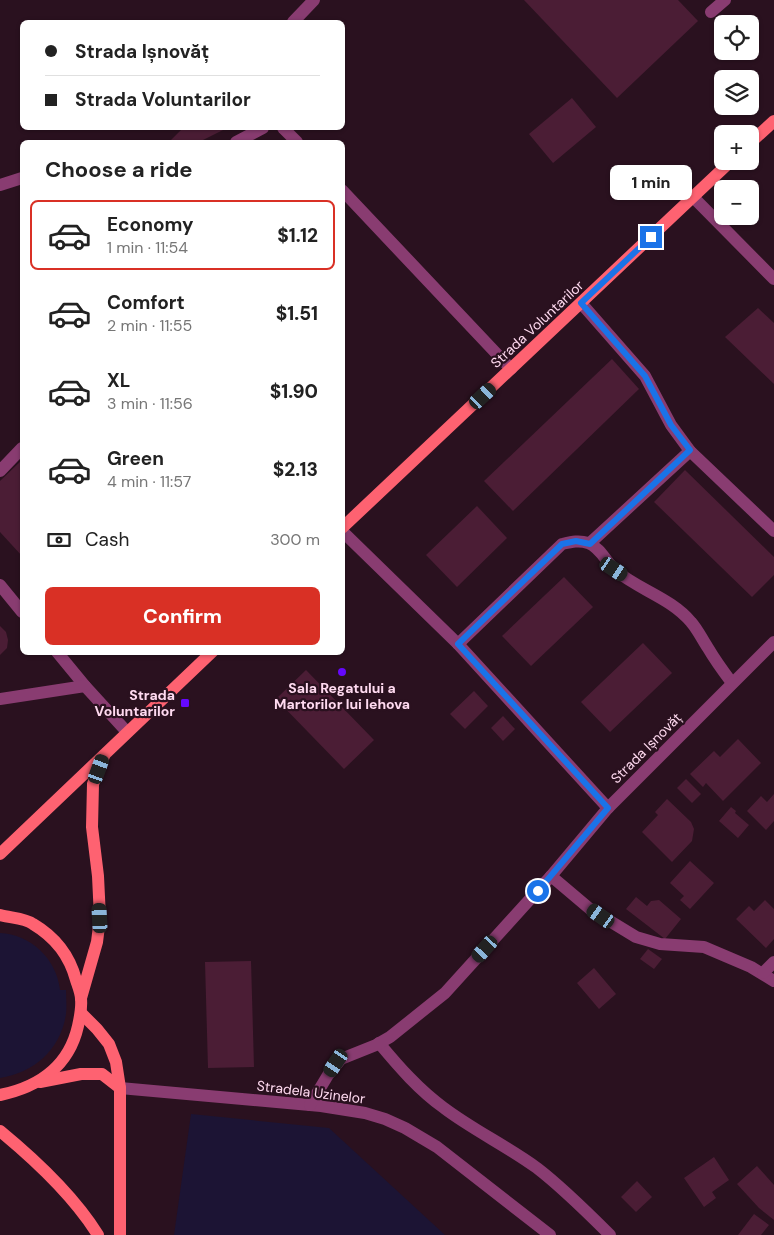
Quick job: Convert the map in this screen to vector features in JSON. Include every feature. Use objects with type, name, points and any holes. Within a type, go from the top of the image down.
[{"type":"main road","points":[[759,135],[774,121]]},
{"type":"main road","name":"Strada Voluntarilor","points":[[345,526],[722,170]]},
{"type":"main road","points":[[0,854],[209,655]]},
{"type":"main road","points":[[81,998],[97,942],[100,918],[98,876],[92,827],[93,784],[104,753]]},
{"type":"main road","points":[[0,915],[32,923],[62,948],[74,973],[81,998],[81,1013],[75,1042],[61,1063],[38,1082]]},
{"type":"main road","points":[[81,1013],[109,1044],[116,1062],[120,1088],[120,1235]]},
{"type":"main road","points":[[0,1095],[15,1092],[38,1082],[81,1074],[102,1074],[120,1088]]},
{"type":"main road","points":[[0,1131],[70,1199],[90,1222],[98,1235]]},
{"type":"street","points":[[295,20],[314,0]]},
{"type":"street","points":[[710,12],[725,0]]},
{"type":"street","points":[[240,140],[259,130]]},
{"type":"street","points":[[285,130],[296,140]]},
{"type":"street","points":[[0,186],[20,179]]},
{"type":"street","points":[[345,193],[511,369]]},
{"type":"street","points":[[693,197],[774,278]]},
{"type":"street","points":[[581,303],[645,376],[671,425],[690,450],[774,531]]},
{"type":"street","points":[[0,471],[20,450]]},
{"type":"street","points":[[590,544],[690,450]]},
{"type":"street","points":[[345,532],[458,644],[608,808]]},
{"type":"street","points":[[458,644],[562,544],[576,541],[590,544],[603,555],[614,569],[682,612],[700,632],[716,662],[732,683]]},
{"type":"street","points":[[0,585],[20,610]]},
{"type":"street","name":"Strada Ișnovăț","points":[[310,1105],[341,1058],[379,1044],[445,993],[551,876],[608,808],[774,642]]},
{"type":"street","points":[[59,655],[127,732]]},
{"type":"street","points":[[0,699],[85,686]]},
{"type":"street","points":[[551,876],[590,909],[636,937],[668,945],[704,947],[763,973],[774,981]]},
{"type":"street","points":[[763,973],[774,962]]},
{"type":"street","points":[[379,1044],[422,1090],[444,1108],[508,1147],[536,1167],[610,1235]]},
{"type":"street","name":"Stradela Uzinelor","points":[[120,1088],[310,1105],[365,1113],[405,1128],[437,1147],[550,1235]]},
{"type":"shaded area","points":[[0,933],[22,938],[40,950],[48,959],[54,968],[60,990],[66,990],[66,1014],[58,1038],[44,1057],[24,1071],[0,1078]]},
{"type":"shaded area","points":[[191,1114],[329,1128],[445,1235],[174,1235]]},
{"type":"building","points":[[524,0],[678,0],[698,21],[617,98]]},
{"type":"building","points":[[572,98],[596,127],[553,163],[529,134]]},
{"type":"building","points":[[181,130],[223,130],[203,140],[171,140]]},
{"type":"building","points":[[758,308],[774,323],[774,384],[725,337]]},
{"type":"building","points":[[612,359],[639,389],[513,511],[484,481]]},
{"type":"building","points":[[20,462],[20,554],[0,532],[0,481]]},
{"type":"building","points":[[685,470],[774,557],[774,575],[752,597],[654,502]]},
{"type":"building","points":[[477,506],[507,538],[457,587],[426,555]]},
{"type":"building","points":[[564,577],[593,607],[531,666],[502,636]]},
{"type":"building","points":[[0,626],[6,632],[8,640],[7,648],[0,655]]},
{"type":"building","points":[[643,643],[672,673],[610,732],[581,702]]},
{"type":"building","points":[[306,670],[374,740],[344,769],[276,699]]},
{"type":"building","points":[[474,691],[488,706],[465,729],[450,714]]},
{"type":"building","points":[[503,716],[515,729],[503,741],[491,728]]},
{"type":"building","points":[[738,739],[761,763],[723,801],[706,783],[703,787],[690,774],[714,751],[720,757]]},
{"type":"building","points":[[686,779],[701,794],[692,803],[677,788]]},
{"type":"building","points":[[774,794],[774,821],[766,830],[747,811],[761,796],[767,802]]},
{"type":"building","points":[[667,799],[691,822],[694,829],[692,841],[672,862],[642,832],[658,815],[655,812]]},
{"type":"building","points":[[731,807],[749,825],[738,838],[719,821]]},
{"type":"building","points":[[690,861],[714,883],[690,909],[680,900],[684,896],[670,883]]},
{"type":"building","points":[[636,897],[647,906],[651,901],[659,900],[681,919],[665,939],[626,909]]},
{"type":"building","points":[[765,900],[774,909],[774,939],[766,948],[736,919],[749,906],[754,911]]},
{"type":"building","points":[[648,949],[662,959],[654,969],[640,959]]},
{"type":"building","points":[[251,961],[254,1067],[208,1068],[205,962]]},
{"type":"building","points":[[594,968],[616,994],[599,1009],[577,983]]},
{"type":"building","points":[[714,1157],[729,1180],[712,1192],[716,1198],[704,1207],[684,1178]]},
{"type":"building","points":[[757,1166],[774,1185],[774,1220],[759,1208],[737,1184]]},
{"type":"building","points":[[637,1181],[652,1197],[636,1212],[621,1197]]},
{"type":"building","points":[[754,1214],[769,1225],[761,1235],[738,1235]]},
{"type":"place","name":"Sala Regatului a Martorilor lui Iehova","points":[[342,672]]},
{"type":"place","name":"Strada Voluntarilor","points":[[185,703]]},
{"type":"route","points":[[538,891],[608,808],[458,644],[562,544],[576,541],[590,544],[690,450],[671,425],[645,376],[581,303],[651,237]]}]
